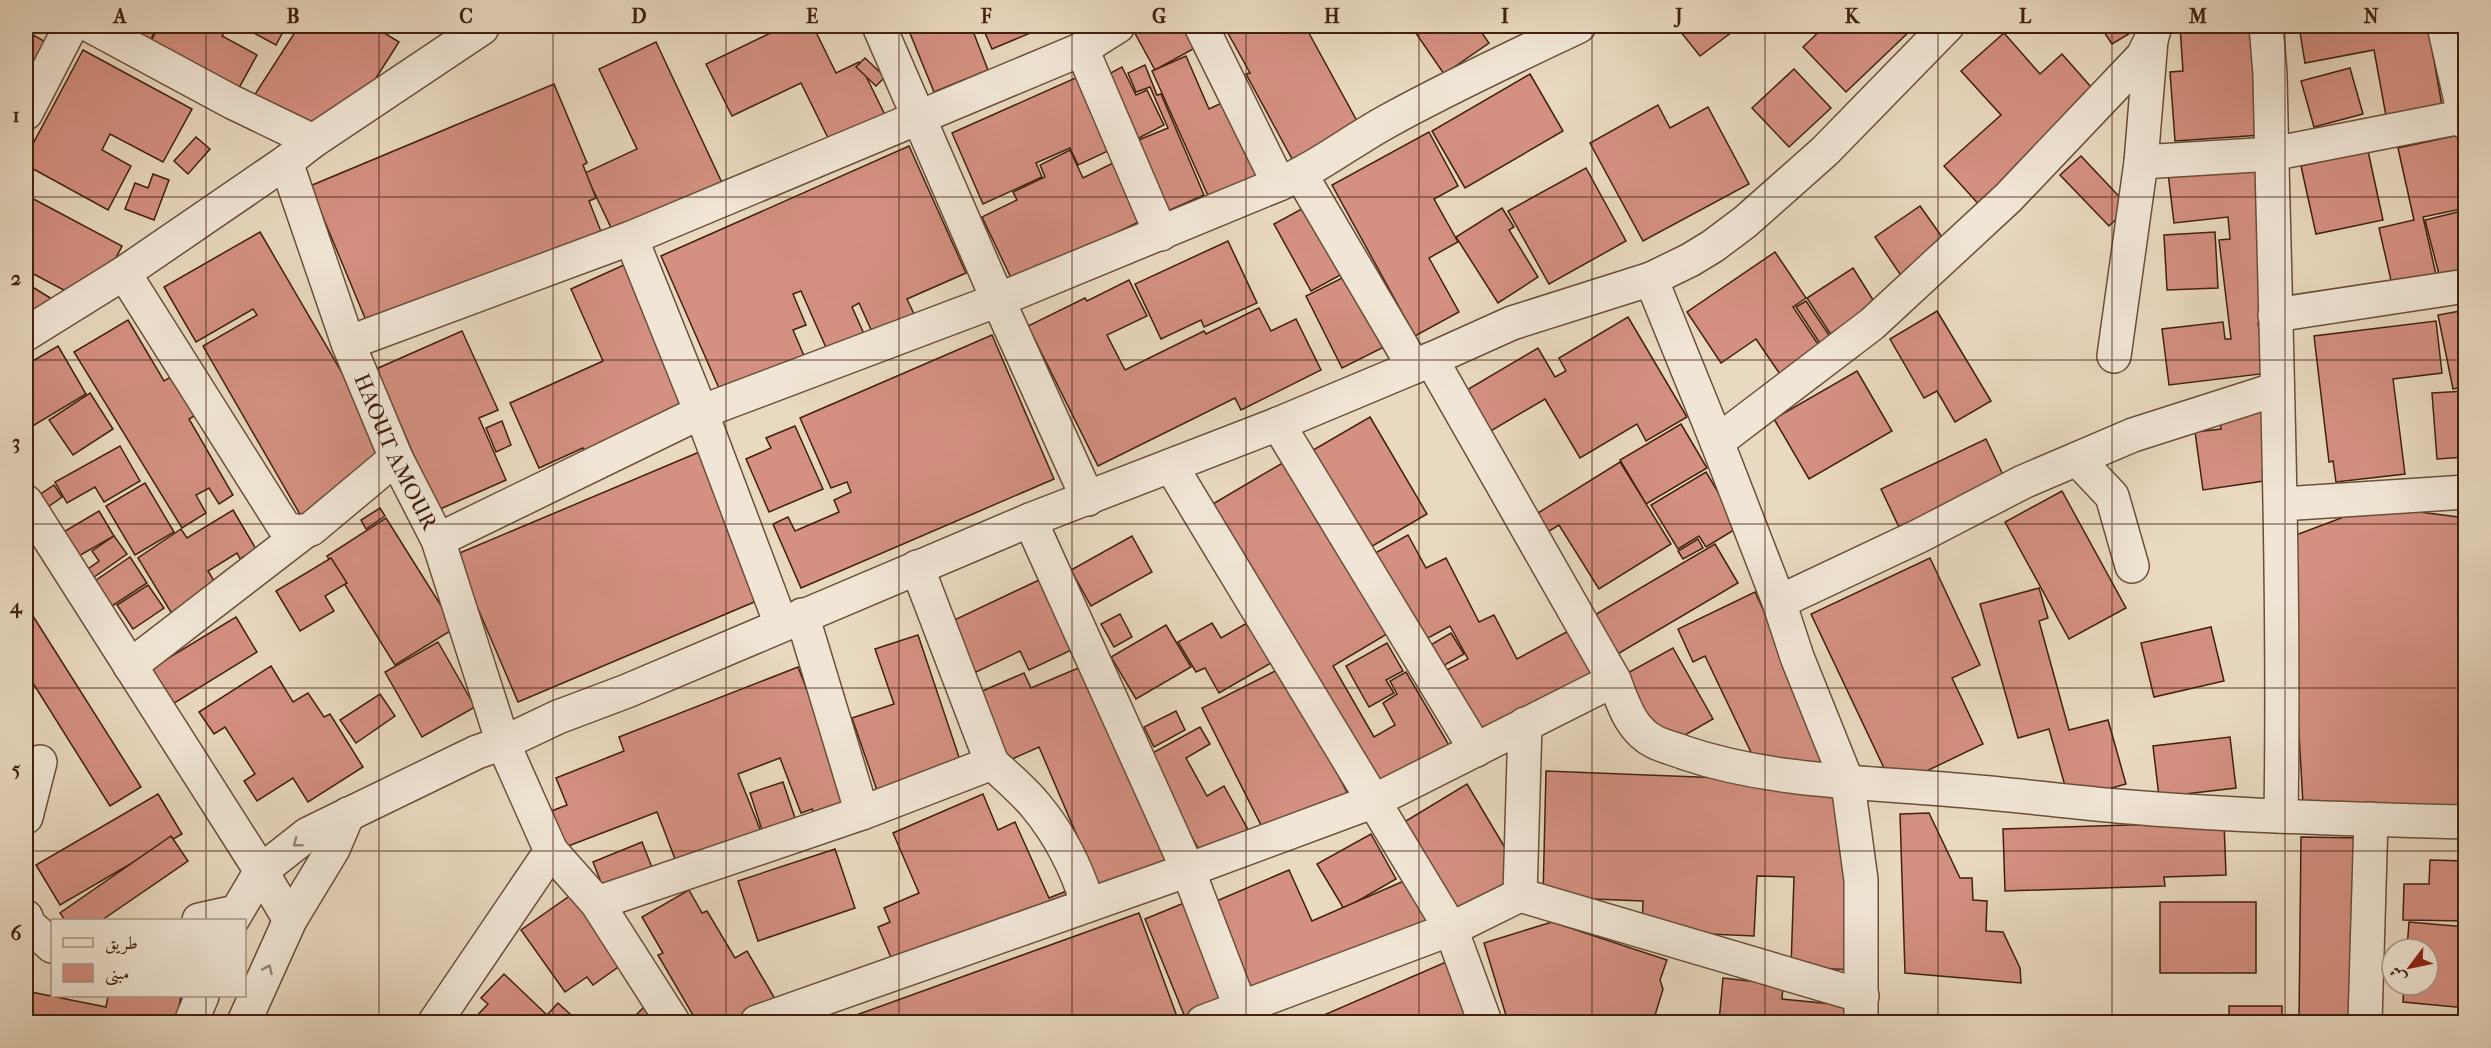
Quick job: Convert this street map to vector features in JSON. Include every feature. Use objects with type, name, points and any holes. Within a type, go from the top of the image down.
[{"type":"street","points":[[26,114],[70,26]]},
{"type":"street","points":[[91,26],[232,102],[313,141]]},
{"type":"street","points":[[879,26],[998,300],[1088,499]]},
{"type":"street","points":[[348,343],[631,238],[1080,50],[1118,26]]},
{"type":"street","points":[[1201,26],[1290,179],[1422,363],[1614,680],[1627,713],[1641,733],[1655,742],[1718,764],[1848,784],[1888,784],[2117,806],[2281,816],[2466,822]]},
{"type":"street","points":[[438,540],[701,412],[998,300],[1290,179],[1374,128],[1433,96],[1579,26]]},
{"type":"street","points":[[2266,26],[2270,74],[2281,504],[2283,652],[2281,816]]},
{"type":"street","points":[[2141,162],[2272,154],[2465,118],[2444,26]]},
{"type":"street","points":[[213,919],[233,916],[261,871],[308,834],[477,752],[504,743],[558,717],[627,691],[1030,520],[1278,424],[1512,323],[1651,279],[1713,246],[1745,222],[1825,151],[1939,28]]},
{"type":"street","points":[[26,334],[124,273],[286,162],[461,32]]},
{"type":"street","points":[[1718,442],[1872,324],[2008,198],[2143,56],[2153,33]]},
{"type":"street","points":[[2114,356],[2141,162],[2153,33]]},
{"type":"street","points":[[1080,50],[1087,61],[1161,234]]},
{"type":"street","name":"HAOUT AMOUR","points":[[286,162],[348,343],[396,458],[438,540],[504,743],[551,851],[597,903],[673,1023]]},
{"type":"street","points":[[631,238],[701,412],[791,620],[862,813]]},
{"type":"street","points":[[124,273],[283,525],[289,530],[304,532]]},
{"type":"street","points":[[1203,1023],[1243,1015],[1451,929],[1520,895],[1861,1009],[1861,879],[1848,784],[1797,657],[1779,602],[1718,442],[1651,279]]},
{"type":"street","points":[[2275,315],[2466,286]]},
{"type":"street","points":[[1779,602],[1919,536],[2023,482],[2133,435],[2277,389]]},
{"type":"street","points":[[1278,424],[1476,750]]},
{"type":"street","points":[[130,666],[304,532],[311,529],[396,458]]},
{"type":"street","points":[[2077,459],[2112,496],[2132,566]]},
{"type":"street","points":[[1171,466],[1451,929],[1485,1023]]},
{"type":"street","points":[[2281,504],[2466,492]]},
{"type":"street","points":[[26,502],[290,920]]},
{"type":"street","points":[[1030,520],[1188,870],[1243,1015]]},
{"type":"street","points":[[917,567],[992,763],[1036,805],[1051,827],[1070,858],[1088,905]]},
{"type":"street","points":[[757,1023],[1188,870],[1374,801],[1614,680]]},
{"type":"street","points":[[1520,895],[1525,724]]},
{"type":"street","points":[[26,817],[40,762]]},
{"type":"street","points":[[597,903],[862,813],[992,763]]},
{"type":"street","points":[[244,1023],[290,920],[333,849],[348,814]]},
{"type":"street","points":[[2365,1023],[2371,819]]},
{"type":"street","points":[[435,1023],[551,851]]},
{"type":"street","points":[[26,917],[29,925],[51,945]]},
{"type":"street","points":[[191,1023],[202,997]]},
{"type":"building","points":[[99,26],[157,26],[147,48]]},
{"type":"building","points":[[159,26],[228,26],[222,36],[257,55],[234,97],[147,49]]},
{"type":"building","points":[[241,26],[286,26],[276,45]]},
{"type":"building","points":[[299,26],[373,26],[399,42],[330,150],[252,99]]},
{"type":"building","points":[[785,26],[813,26],[836,73],[859,62],[886,117],[831,144],[801,83],[732,116],[706,64]]},
{"type":"building","points":[[907,26],[971,26],[988,70],[934,92]]},
{"type":"building","points":[[982,26],[1047,26],[992,49]]},
{"type":"building","points":[[1131,26],[1194,26],[1204,43],[1155,70]]},
{"type":"building","points":[[1224,26],[1305,26],[1363,132],[1297,168],[1246,74],[1250,73]]},
{"type":"building","points":[[1411,26],[1477,26],[1489,43],[1444,74]]},
{"type":"building","points":[[1676,26],[1740,26],[1700,56]]},
{"type":"building","points":[[1825,26],[1911,26],[1913,28],[1846,92],[1803,47]]},
{"type":"building","points":[[2100,26],[2142,26],[2112,44]]},
{"type":"building","points":[[2180,26],[2268,26],[2276,134],[2175,141],[2170,72],[2183,71]]},
{"type":"building","points":[[2299,26],[2428,26],[2442,106],[2386,116],[2374,50],[2305,63]]},
{"type":"building","points":[[26,31],[51,45],[26,92]]},
{"type":"building","points":[[2004,33],[2040,74],[2062,54],[2099,96],[1983,209],[1944,166],[2001,115],[1961,71]]},
{"type":"building","points":[[656,42],[723,185],[615,236],[585,173],[637,149],[599,69]]},
{"type":"building","points":[[83,50],[192,109],[163,162],[110,134],[102,150],[131,166],[108,210],[26,165],[26,157]]},
{"type":"building","points":[[1186,56],[1209,109],[1226,101],[1260,175],[1209,198],[1152,71]]},
{"type":"building","points":[[865,58],[885,77],[876,86],[856,67]]},
{"type":"building","points":[[1145,65],[1157,95],[1161,94],[1204,195],[1161,214],[1131,143],[1168,128],[1150,87],[1136,92],[1128,73]]},
{"type":"building","points":[[1122,67],[1136,95],[1147,90],[1164,125],[1135,140],[1103,77]]},
{"type":"building","points":[[2350,68],[2363,114],[2314,127],[2301,81]]},
{"type":"building","points":[[1794,69],[1831,108],[1789,147],[1752,108]]},
{"type":"building","points":[[1530,74],[1563,131],[1465,188],[1432,131]]},
{"type":"building","points":[[1080,76],[1089,97],[1085,99],[1108,151],[1078,165],[1070,148],[1036,163],[1042,177],[983,204],[952,133]]},
{"type":"building","points":[[554,84],[587,163],[583,165],[596,198],[589,201],[602,234],[370,330],[310,186]]},
{"type":"building","points":[[1658,105],[1670,128],[1708,107],[1749,184],[1643,241],[1590,143]]},
{"type":"building","points":[[1429,132],[1458,186],[1434,199],[1458,242],[1429,258],[1459,312],[1415,336],[1332,185]]},
{"type":"building","points":[[2463,134],[2466,145],[2466,208],[2423,217],[2437,279],[2393,289],[2379,228],[2414,220],[2398,148]]},
{"type":"building","points":[[196,137],[210,149],[188,174],[174,161]]},
{"type":"building","points":[[909,146],[966,273],[907,299],[915,316],[873,334],[859,303],[852,307],[865,336],[828,352],[801,291],[793,294],[806,325],[793,330],[805,358],[722,395],[661,256]]},
{"type":"building","points":[[1070,150],[1083,178],[1113,163],[1141,221],[1013,282],[982,217],[1017,200],[1013,192],[1045,177],[1040,165]]},
{"type":"building","points":[[2368,151],[2383,220],[2316,234],[2301,166]]},
{"type":"building","points":[[2081,156],[2129,207],[2109,226],[2060,175]]},
{"type":"building","points":[[2266,162],[2285,321],[2258,323],[2261,346],[2277,372],[2169,385],[2162,329],[2223,322],[2225,339],[2231,339],[2219,240],[2230,239],[2228,217],[2174,223],[2168,173]]},
{"type":"building","points":[[1586,168],[1626,241],[1549,284],[1508,211]]},
{"type":"building","points":[[153,174],[169,180],[154,220],[125,209],[135,183],[148,188]]},
{"type":"building","points":[[26,195],[122,246],[92,305],[26,270]]},
{"type":"building","points":[[1320,199],[1357,266],[1311,291],[1274,224]]},
{"type":"building","points":[[1920,206],[1952,251],[1906,283],[1875,237]]},
{"type":"building","points":[[1502,208],[1514,227],[1509,230],[1538,277],[1498,303],[1456,237]]},
{"type":"building","points":[[2466,210],[2466,275],[2441,282],[2425,220]]},
{"type":"building","points":[[260,232],[398,469],[305,523],[203,346],[257,315],[253,309],[196,342],[164,287]]},
{"type":"building","points":[[2215,232],[2218,288],[2167,290],[2164,235]]},
{"type":"building","points":[[1228,241],[1257,303],[1204,327],[1201,320],[1161,339],[1135,284]]},
{"type":"building","points":[[1775,252],[1806,298],[1793,307],[1826,356],[1786,383],[1756,339],[1721,363],[1687,312]]},
{"type":"building","points":[[626,264],[690,406],[586,453],[583,448],[539,468],[510,403],[603,361],[571,289]]},
{"type":"building","points":[[1853,268],[1882,314],[1837,344],[1807,298]]},
{"type":"building","points":[[1360,269],[1396,341],[1342,368],[1306,296]]},
{"type":"building","points":[[1129,280],[1147,316],[1107,335],[1125,370],[1204,331],[1206,334],[1259,308],[1271,331],[1296,319],[1321,370],[1241,410],[1235,398],[1098,466],[1028,326],[1085,298],[1087,301]]},
{"type":"building","points":[[26,283],[60,304],[26,343]]},
{"type":"building","points":[[1806,301],[1835,344],[1825,351],[1796,307]]},
{"type":"building","points":[[2466,310],[2466,386],[2453,389],[2438,315]]},
{"type":"building","points":[[1937,311],[1991,401],[1955,422],[1937,391],[1924,398],[1890,339]]},
{"type":"building","points":[[1628,317],[1687,417],[1646,441],[1637,424],[1580,458],[1545,399],[1484,435],[1460,394],[1538,348],[1555,377],[1566,371],[1559,358]]},
{"type":"building","points":[[128,320],[164,381],[188,367],[211,406],[189,419],[233,495],[219,504],[209,488],[196,495],[206,513],[182,528],[74,352]]},
{"type":"building","points":[[2436,321],[2442,373],[2393,379],[2405,474],[2336,482],[2333,461],[2329,462],[2314,336]]},
{"type":"building","points":[[462,331],[498,410],[479,418],[506,480],[438,510],[376,369]]},
{"type":"building","points":[[992,335],[1054,479],[801,588],[773,524],[788,517],[795,531],[839,512],[834,500],[851,492],[847,482],[831,488],[800,418]]},
{"type":"building","points":[[58,346],[86,394],[26,430],[26,365]]},
{"type":"building","points":[[1857,371],[1892,431],[1809,479],[1774,419]]},
{"type":"building","points":[[2466,391],[2466,457],[2437,459],[2432,393]]},
{"type":"building","points":[[2272,392],[2284,478],[2203,490],[2195,432],[2221,429],[2217,399]]},
{"type":"building","points":[[90,393],[113,429],[73,455],[49,420]]},
{"type":"building","points":[[1370,417],[1427,514],[1364,551],[1308,453]]},
{"type":"building","points":[[502,421],[511,445],[496,452],[486,428]]},
{"type":"building","points":[[1681,424],[1707,468],[1646,504],[1620,460]]},
{"type":"building","points":[[795,426],[823,489],[769,512],[746,459],[771,448],[766,438]]},
{"type":"building","points":[[1986,439],[2010,490],[1905,540],[1881,489]]},
{"type":"building","points":[[120,446],[140,481],[104,502],[95,487],[67,503],[55,482]]},
{"type":"building","points":[[704,450],[766,597],[518,702],[455,555]]},
{"type":"building","points":[[1286,461],[1387,634],[1333,666],[1374,737],[1395,725],[1383,703],[1397,694],[1390,681],[1406,672],[1456,757],[1378,803],[1206,508]]},
{"type":"building","points":[[1620,462],[1671,544],[1599,589],[1559,525],[1541,536],[1530,518]]},
{"type":"building","points":[[1706,472],[1739,527],[1706,547],[1699,536],[1678,549],[1651,505]]},
{"type":"building","points":[[145,483],[174,532],[135,555],[106,506]]},
{"type":"building","points":[[54,485],[62,497],[45,509],[36,497]]},
{"type":"building","points":[[2062,491],[2126,608],[2069,639],[2005,522]]},
{"type":"building","points":[[2373,506],[2466,518],[2466,810],[2303,804],[2288,538]]},
{"type":"building","points":[[380,508],[385,516],[366,529],[361,520]]},
{"type":"building","points":[[233,510],[256,549],[240,559],[237,553],[208,571],[231,609],[186,637],[138,558],[181,529],[187,538]]},
{"type":"building","points":[[99,511],[114,536],[70,561],[55,537]]},
{"type":"building","points":[[386,518],[455,628],[395,665],[327,556]]},
{"type":"building","points":[[1408,535],[1426,568],[1446,558],[1479,622],[1494,615],[1517,659],[1572,629],[1600,680],[1477,745],[1441,673],[1468,659],[1450,626],[1415,645],[1368,557]]},
{"type":"building","points":[[114,536],[127,554],[87,582],[81,574],[99,561],[92,551]]},
{"type":"building","points":[[1132,536],[1152,572],[1091,606],[1071,570]]},
{"type":"building","points":[[1698,539],[1703,548],[1683,559],[1678,551]]},
{"type":"building","points":[[1715,544],[1738,583],[1616,655],[1593,616]]},
{"type":"building","points":[[130,557],[147,583],[100,614],[83,589]]},
{"type":"building","points":[[331,558],[347,583],[325,596],[334,611],[300,631],[276,591]]},
{"type":"building","points":[[1930,558],[1980,665],[1952,678],[1983,744],[1893,787],[1811,614]]},
{"type":"building","points":[[1039,580],[1080,646],[1029,670],[1020,651],[974,673],[950,622]]},
{"type":"building","points":[[148,585],[164,608],[133,629],[117,605]]},
{"type":"building","points":[[2039,588],[2048,618],[2039,621],[2069,730],[2108,720],[2126,784],[2069,800],[2049,729],[2018,738],[1980,604]]},
{"type":"building","points":[[1755,592],[1835,764],[1793,784],[1759,769],[1705,656],[1693,662],[1678,629]]},
{"type":"building","points":[[26,605],[141,787],[110,806],[26,672]]},
{"type":"building","points":[[1120,614],[1132,637],[1114,647],[1101,624]]},
{"type":"building","points":[[236,617],[257,652],[163,710],[142,674]]},
{"type":"building","points":[[1212,623],[1221,638],[1247,623],[1271,663],[1219,693],[1205,668],[1196,672],[1178,642]]},
{"type":"building","points":[[1166,625],[1191,667],[1136,699],[1111,657]]},
{"type":"building","points":[[2211,627],[2224,681],[2154,697],[2141,643]]},
{"type":"building","points":[[1451,633],[1464,654],[1434,671],[1422,650]]},
{"type":"building","points":[[918,635],[965,775],[880,799],[852,718],[894,704],[875,649]]},
{"type":"building","points":[[438,642],[475,707],[422,737],[385,672]]},
{"type":"building","points":[[1387,643],[1403,671],[1386,680],[1394,693],[1369,707],[1346,666]]},
{"type":"building","points":[[1673,648],[1713,719],[1664,747],[1624,675]]},
{"type":"building","points":[[271,666],[293,702],[308,693],[324,717],[330,714],[363,767],[308,802],[293,778],[257,801],[244,781],[255,774],[225,727],[214,734],[199,712]]},
{"type":"building","points":[[1083,666],[1172,873],[1105,901],[1039,747],[1003,763],[973,695],[1024,673],[1031,688]]},
{"type":"building","points":[[798,667],[854,810],[818,824],[812,809],[801,813],[780,758],[738,774],[764,839],[680,872],[657,812],[563,848],[549,812],[567,805],[556,778],[624,751],[619,737]]},
{"type":"building","points":[[1283,667],[1354,806],[1272,847],[1202,708]]},
{"type":"building","points":[[380,694],[395,716],[356,743],[340,720]]},
{"type":"building","points":[[1176,711],[1185,730],[1154,747],[1144,727]]},
{"type":"building","points":[[1200,727],[1210,744],[1186,758],[1207,796],[1224,786],[1251,835],[1208,866],[1147,756]]},
{"type":"building","points":[[2230,737],[2236,788],[2159,797],[2153,746]]},
{"type":"building","points":[[1546,771],[1848,783],[1844,884],[1858,885],[1855,970],[1791,967],[1794,877],[1757,876],[1754,936],[1642,931],[1643,901],[1543,897]]},
{"type":"building","points":[[783,782],[798,827],[765,839],[750,793]]},
{"type":"building","points":[[1467,784],[1526,883],[1456,926],[1396,827]]},
{"type":"building","points":[[158,794],[182,834],[60,905],[36,865]]},
{"type":"building","points":[[983,794],[998,830],[1015,822],[1049,898],[1069,890],[1075,904],[898,974],[878,927],[890,922],[884,908],[919,893],[893,833]]},
{"type":"building","points":[[1929,813],[1960,878],[1972,878],[1973,900],[1987,901],[1986,931],[2003,932],[2020,968],[2021,983],[1905,973],[1900,814]]},
{"type":"building","points":[[2224,822],[2226,875],[2164,877],[2165,886],[2005,891],[2003,829]]},
{"type":"building","points":[[1371,834],[1396,879],[1344,909],[1317,864]]},
{"type":"building","points":[[171,836],[188,861],[103,919],[64,919],[60,913]]},
{"type":"building","points":[[2301,837],[2362,838],[2361,1022],[2299,1022]]},
{"type":"building","points":[[642,842],[655,875],[606,895],[593,862]]},
{"type":"building","points":[[835,849],[855,908],[758,941],[738,881]]},
{"type":"building","points":[[2430,860],[2466,861],[2466,921],[2403,920],[2404,884],[2429,884]]},
{"type":"building","points":[[1289,870],[1312,921],[1420,874],[1444,929],[1259,1009],[1212,903]]},
{"type":"building","points":[[689,890],[702,913],[707,911],[735,958],[747,951],[775,999],[734,1022],[697,1022],[658,955],[663,953],[642,917]]},
{"type":"building","points":[[571,895],[621,965],[593,985],[587,977],[565,992],[521,930]]},
{"type":"building","points":[[2160,902],[2256,902],[2256,973],[2160,973]]},
{"type":"building","points":[[1184,903],[1228,1008],[1187,1022],[1145,919]]},
{"type":"building","points":[[1139,913],[1179,1022],[837,1022]]},
{"type":"building","points":[[1552,922],[1667,960],[1660,980],[1663,989],[1653,1022],[1508,1022],[1484,943]]},
{"type":"building","points":[[2409,922],[2466,927],[2466,1008],[2403,1002],[2403,997],[2440,997],[2440,937],[2408,937]]},
{"type":"building","points":[[1453,959],[1481,1022],[1308,1022]]},
{"type":"building","points":[[504,974],[547,1015],[558,1003],[570,1014],[563,1022],[471,1022],[488,1004],[481,998]]},
{"type":"building","points":[[1723,978],[1783,985],[1782,999],[1852,1006],[1850,1022],[1719,1022]]},
{"type":"building","points":[[26,991],[106,1007],[108,997],[181,997],[176,1022],[26,1022]]},
{"type":"building","points":[[646,1005],[665,1022],[629,1022]]},
{"type":"building","points":[[2229,1006],[2282,1006],[2282,1022],[2229,1022]]}]
